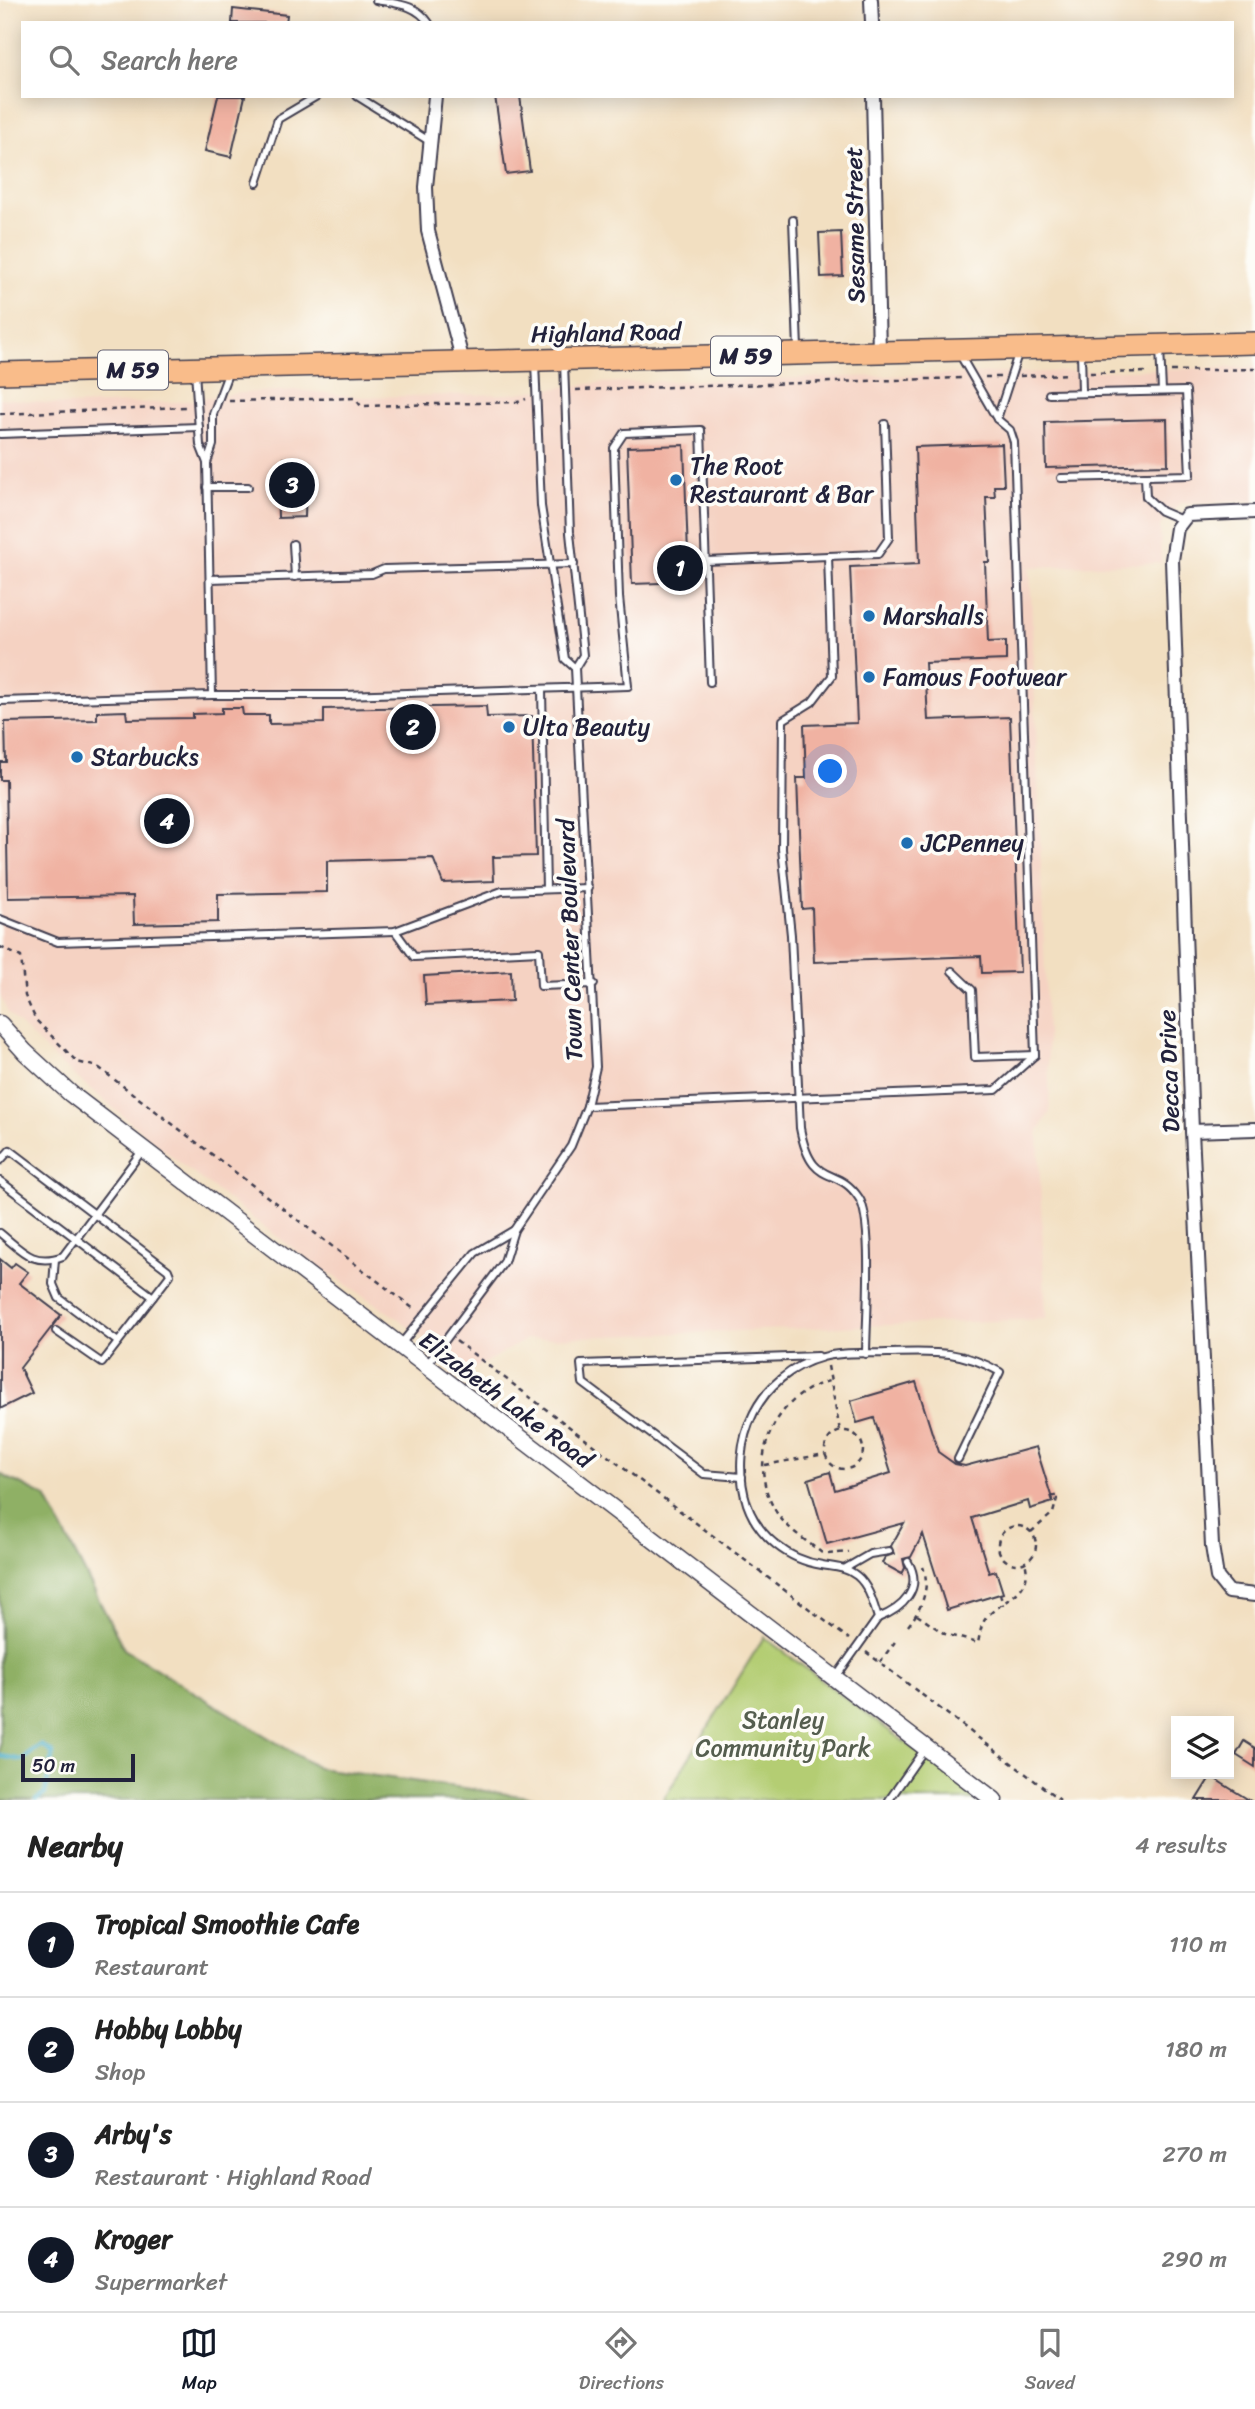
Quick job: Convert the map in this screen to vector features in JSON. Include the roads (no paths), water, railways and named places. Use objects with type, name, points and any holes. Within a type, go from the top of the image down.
[{"type":"highway","name":"Highland Road","points":[[0,373],[1255,343]]},
{"type":"street","points":[[872,0],[872,21]]},
{"type":"street","points":[[435,98],[433,142],[426,187],[428,231],[463,362]]},
{"type":"street","name":"Sesame Street","points":[[873,98],[879,352]]},
{"type":"street","points":[[1182,520],[1193,514],[1255,512]]},
{"type":"street","name":"Decca Drive","points":[[1182,520],[1177,528],[1172,560],[1174,665],[1212,1546],[1217,1577],[1229,1592],[1255,1595]]},
{"type":"street","name":"Elizabeth Lake Road","points":[[0,1024],[44,1071],[142,1150],[995,1800]]},
{"type":"street","points":[[1192,1131],[1255,1129]]},
{"type":"lane","points":[[376,0],[411,6],[427,21]]},
{"type":"lane","points":[[257,183],[278,119],[314,98]]},
{"type":"lane","points":[[361,98],[395,117],[414,135],[433,142]]},
{"type":"lane","points":[[793,220],[798,354]]},
{"type":"lane","points":[[1160,346],[1162,391]]},
{"type":"lane","points":[[1081,348],[1082,393]]},
{"type":"lane","points":[[997,419],[1020,349]]},
{"type":"lane","points":[[957,351],[997,419],[1010,430],[1014,442],[1035,1055]]},
{"type":"lane","name":"Town Center Boulevard","points":[[535,360],[541,506],[565,659],[575,668]]},
{"type":"lane","name":"Town Center Boulevard","points":[[425,1367],[504,1262],[514,1230],[571,1146],[587,1106],[596,1067],[594,984],[575,668],[583,655],[574,564],[564,360]]},
{"type":"lane","points":[[207,463],[214,445],[213,414],[231,368]]},
{"type":"lane","points":[[195,369],[200,445],[207,463],[212,695]]},
{"type":"lane","points":[[1049,394],[1186,391],[1190,474],[1061,478]]},
{"type":"lane","points":[[706,561],[878,554],[889,538],[885,424]]},
{"type":"lane","points":[[0,434],[199,428]]},
{"type":"lane","points":[[0,701],[628,686],[619,597],[614,448],[624,433],[701,430],[710,682]]},
{"type":"lane","points":[[1145,476],[1146,497],[1161,511],[1182,520]]},
{"type":"lane","points":[[208,487],[248,487]]},
{"type":"lane","points":[[293,544],[295,577]]},
{"type":"lane","points":[[828,556],[832,677],[812,702],[783,720],[782,849],[791,935],[798,1098],[805,1152],[813,1166],[855,1193],[860,1199],[867,1220],[866,1354]]},
{"type":"lane","points":[[209,579],[372,574],[384,569],[574,564]]},
{"type":"lane","points":[[542,690],[546,889]]},
{"type":"lane","points":[[0,919],[58,942],[395,931],[502,891],[588,888]]},
{"type":"lane","points":[[395,931],[414,957],[540,951],[541,986],[594,984]]},
{"type":"lane","points":[[952,971],[972,990],[975,1057],[1035,1055]]},
{"type":"lane","points":[[587,1106],[996,1090],[1035,1055]]},
{"type":"lane","points":[[0,1161],[10,1150],[168,1270],[170,1275],[102,1363],[56,1331]]},
{"type":"lane","points":[[0,1233],[35,1260],[55,1259],[68,1252],[142,1150]]},
{"type":"lane","points":[[0,1181],[153,1297]]},
{"type":"lane","name":"Town Center Boulevard","points":[[399,1347],[475,1253],[514,1230]]},
{"type":"lane","points":[[55,1259],[53,1284],[59,1298],[118,1342]]},
{"type":"lane","points":[[742,1477],[704,1474],[583,1383],[581,1364],[866,1354],[953,1353],[977,1359],[1000,1372],[958,1459]]},
{"type":"lane","points":[[827,1356],[785,1374],[761,1399],[746,1429],[742,1477],[749,1509],[772,1542],[801,1560],[844,1569],[863,1582],[878,1618]]},
{"type":"lane","points":[[844,1569],[866,1555],[889,1551]]},
{"type":"lane","points":[[835,1679],[878,1618],[898,1610],[911,1593],[914,1578],[908,1562]]},
{"type":"lane","points":[[889,1800],[925,1748]]},
{"type":"waterway","points":[[0,1756],[22,1760],[41,1745],[53,1753],[45,1794],[36,1800]]},
{"type":"place","name":"The Root Restaurant & Bar","points":[[676,480]]},
{"type":"place","name":"Arby's","points":[[292,485]]},
{"type":"place","name":"Tropical Smoothie Cafe","points":[[680,568]]},
{"type":"place","name":"Marshalls","points":[[869,616]]},
{"type":"place","name":"Famous Footwear","points":[[869,677]]},
{"type":"place","name":"Hobby Lobby","points":[[413,727]]},
{"type":"place","name":"Ulta Beauty","points":[[509,727]]},
{"type":"place","name":"Starbucks","points":[[77,757]]},
{"type":"place","name":"Kroger","points":[[167,821]]},
{"type":"place","name":"JCPenney","points":[[907,843]]},
{"type":"park label","name":"Stanley Community Park","points":[[783,1734]]}]
